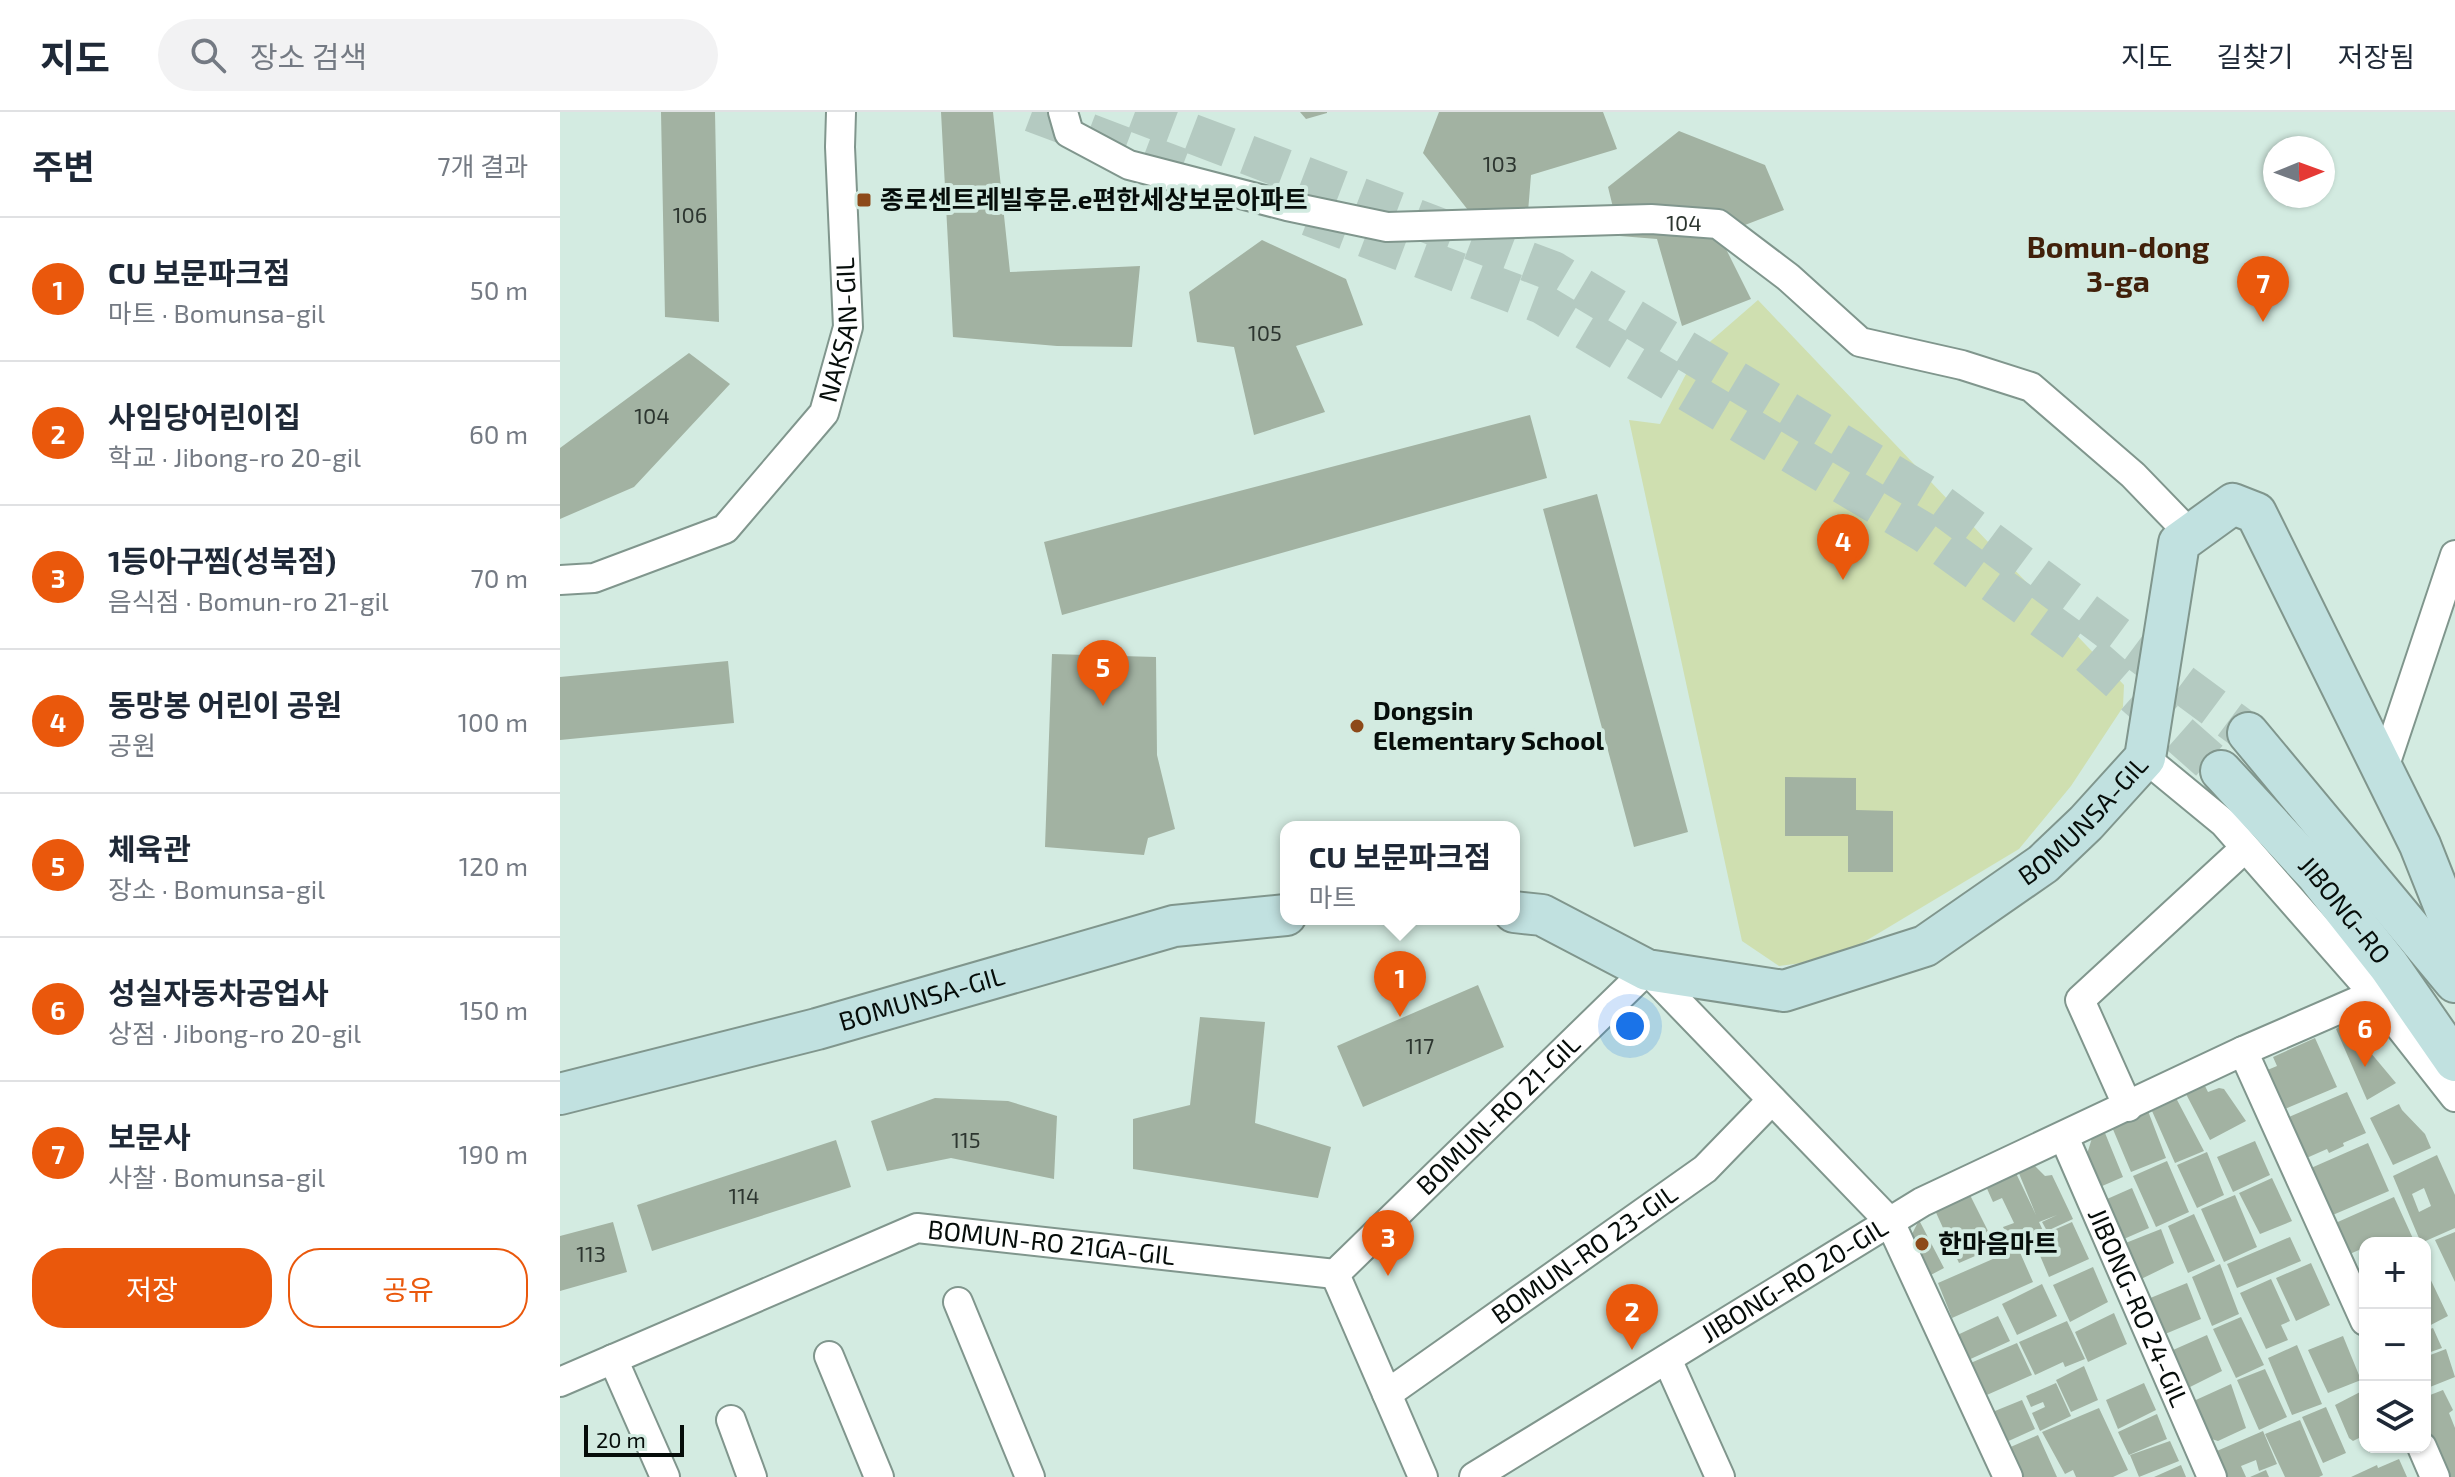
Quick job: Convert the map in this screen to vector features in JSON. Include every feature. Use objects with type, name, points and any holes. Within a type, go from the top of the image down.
[{"type":"street","name":"NAKSAN-GIL","points":[[560,580],[594,578],[725,529],[824,413],[848,327],[841,112]]},
{"type":"street","points":[[1063,112],[1069,133],[1129,165],[1287,206],[1387,227],[1651,219],[1718,224],[1788,277],[1860,342],[1962,365],[2031,387],[2133,475],[2191,535]]},
{"type":"street","name":"BOMUNSA-GIL","points":[[1520,913],[1542,915],[1647,970],[1784,991],[1925,946],[2043,864],[2086,823],[2145,758],[2179,543],[2233,504],[2256,513],[2420,845],[2455,933]]},
{"type":"street","points":[[2383,771],[2455,555]]},
{"type":"street","name":"JIBONG-RO","points":[[2248,733],[2455,982]]},
{"type":"street","points":[[2145,758],[2224,823],[2374,994],[2455,1097]]},
{"type":"street","name":"JIBONG-RO","points":[[2221,771],[2317,875],[2389,966],[2455,1061]]},
{"type":"street","points":[[2128,1107],[2080,1000],[2245,848]]},
{"type":"street","name":"BOMUNSA-GIL","points":[[560,1094],[817,1029],[1174,926],[1280,916]]},
{"type":"street","points":[[1647,970],[1890,1222],[2008,1477]]},
{"type":"street","name":"BOMUN-RO 21-GIL","points":[[1335,1274],[1647,970]]},
{"type":"street","name":"JIBONG-RO 20-GIL","points":[[1474,1477],[1922,1202],[2243,1051],[2374,994]]},
{"type":"street","points":[[2243,1051],[2360,1309]]},
{"type":"street","name":"BOMUN-RO 23-GIL","points":[[1387,1394],[1705,1169],[1772,1100]]},
{"type":"street","name":"JIBONG-RO 24-GIL","points":[[2064,1137],[2212,1477]]},
{"type":"street","name":"BOMUN-RO 21GA-GIL","points":[[560,1382],[917,1228],[1335,1274]]},
{"type":"street","points":[[1335,1274],[1423,1477]]},
{"type":"street","points":[[958,1302],[1030,1477]]},
{"type":"street","points":[[829,1356],[879,1477]]},
{"type":"street","points":[[613,1359],[665,1477]]},
{"type":"street","points":[[1667,1359],[1720,1477]]},
{"type":"street","points":[[731,1420],[752,1477]]},
{"type":"street","points":[[2425,1453],[2435,1477]]},
{"type":"green space","points":[[1758,300],[2124,685],[2123,707],[2071,786],[2019,849],[1859,945],[1802,963],[1779,966],[1742,941],[1629,420],[1660,424],[1697,353]]},
{"type":"building","points":[[661,112],[715,112],[719,322],[665,317]]},
{"type":"building","points":[[941,112],[993,112],[1010,272],[1140,266],[1132,347],[1057,346],[953,337]]},
{"type":"building","points":[[1300,112],[1327,112],[1327,113],[1306,119]]},
{"type":"building","points":[[1439,112],[1603,112],[1617,149],[1531,175],[1528,212],[1479,224],[1423,153]]},
{"type":"building","points":[[1679,131],[1765,165],[1784,210],[1719,235],[1751,299],[1682,326],[1657,239],[1620,236],[1608,187]]},
{"type":"building","points":[[1262,240],[1346,279],[1363,325],[1296,346],[1325,412],[1254,435],[1234,347],[1197,342],[1189,292]]},
{"type":"building","points":[[689,353],[730,384],[634,487],[560,519],[560,448]]},
{"type":"building","points":[[1530,415],[1547,478],[1062,615],[1044,542]]},
{"type":"building","points":[[1597,494],[1688,832],[1634,847],[1543,509]]},
{"type":"building","points":[[1052,654],[1156,657],[1157,755],[1175,829],[1148,838],[1144,855],[1045,847]]},
{"type":"building","points":[[728,661],[734,723],[560,740],[560,677]]},
{"type":"building","points":[[1785,777],[1856,778],[1856,810],[1893,811],[1893,872],[1848,872],[1848,836],[1785,836]]},
{"type":"building","points":[[1478,985],[1504,1047],[1363,1107],[1337,1046]]},
{"type":"building","points":[[1200,1017],[1265,1022],[1255,1123],[1331,1147],[1318,1198],[1133,1169],[1133,1119],[1190,1105]]},
{"type":"building","points":[[2345,1022],[2396,1083],[2367,1100],[2336,1029]]},
{"type":"building","points":[[2315,1038],[2337,1087],[2280,1111],[2265,1071],[2277,1066],[2273,1057]]},
{"type":"building","points":[[2205,1086],[2208,1092],[2224,1089],[2246,1121],[2210,1140],[2186,1094]]},
{"type":"building","points":[[2347,1092],[2366,1133],[2329,1153],[2327,1149],[2302,1160],[2284,1119]]},
{"type":"building","points":[[935,1098],[1008,1101],[1057,1116],[1054,1179],[951,1158],[887,1171],[871,1121]]},
{"type":"building","points":[[2176,1098],[2204,1151],[2175,1163],[2152,1111]]},
{"type":"building","points":[[2399,1104],[2425,1134],[2431,1148],[2393,1165],[2370,1118]]},
{"type":"building","points":[[2148,1111],[2166,1158],[2131,1172],[2112,1127]]},
{"type":"building","points":[[2105,1133],[2123,1177],[2093,1190],[2083,1167],[2092,1138]]},
{"type":"building","points":[[836,1140],[851,1187],[652,1251],[637,1205]]},
{"type":"building","points":[[2255,1141],[2270,1175],[2233,1192],[2217,1157]]},
{"type":"building","points":[[2368,1143],[2389,1191],[2328,1217],[2316,1190],[2321,1188],[2311,1168]]},
{"type":"building","points":[[2207,1152],[2224,1195],[2197,1208],[2177,1165]]},
{"type":"building","points":[[2437,1155],[2455,1195],[2455,1228],[2431,1239],[2418,1237],[2393,1176]],"holes":[[[2424,1188],[2431,1206],[2419,1212],[2412,1194]]]},
{"type":"building","points":[[2167,1161],[2189,1212],[2156,1227],[2133,1176]]},
{"type":"building","points":[[2032,1163],[2045,1176],[2052,1175],[2073,1219],[2047,1231],[2042,1222],[2057,1215],[2039,1222],[2044,1233],[2012,1247],[2003,1227],[2014,1223],[2002,1198],[1993,1202],[1984,1182],[2014,1169],[2036,1215],[2018,1171]]},
{"type":"building","points":[[2272,1178],[2292,1221],[2260,1234],[2239,1193]]},
{"type":"building","points":[[2132,1188],[2149,1228],[2117,1242],[2098,1203]]},
{"type":"building","points":[[1967,1189],[1996,1247],[1959,1263],[1933,1206]]},
{"type":"building","points":[[2235,1195],[2257,1247],[2224,1262],[2201,1209]]},
{"type":"building","points":[[2394,1197],[2412,1237],[2359,1237],[2359,1250],[2345,1256],[2331,1225]]},
{"type":"building","points":[[2194,1214],[2215,1261],[2188,1273],[2168,1226]]},
{"type":"building","points":[[1919,1220],[1944,1268],[1927,1277],[1909,1240]]},
{"type":"building","points":[[613,1222],[627,1272],[560,1291],[560,1236]]},
{"type":"building","points":[[2072,1222],[2089,1259],[2049,1277],[2033,1239]]},
{"type":"building","points":[[2161,1229],[2174,1263],[2135,1282],[2118,1246]]},
{"type":"building","points":[[2455,1232],[2455,1282],[2435,1240]]},
{"type":"building","points":[[2290,1237],[2301,1261],[2237,1288],[2227,1264]]},
{"type":"building","points":[[2018,1248],[2033,1282],[1952,1318],[1938,1283]]},
{"type":"building","points":[[2311,1263],[2330,1305],[2296,1321],[2276,1278]]},
{"type":"building","points":[[2220,1264],[2239,1314],[2212,1326],[2192,1277]]},
{"type":"building","points":[[2093,1267],[2108,1302],[2070,1322],[2053,1285]]},
{"type":"building","points":[[2271,1279],[2290,1321],[2281,1325],[2288,1340],[2266,1349],[2240,1293]]},
{"type":"building","points":[[2431,1281],[2448,1316],[2431,1325]]},
{"type":"building","points":[[2187,1283],[2201,1319],[2158,1337],[2143,1301]]},
{"type":"building","points":[[2042,1284],[2057,1316],[2017,1335],[2002,1304]]},
{"type":"building","points":[[2114,1313],[2127,1344],[2088,1362],[2075,1332]]},
{"type":"building","points":[[1998,1316],[2010,1341],[1964,1362],[1953,1337]]},
{"type":"building","points":[[2241,1317],[2264,1365],[2236,1378],[2213,1329]]},
{"type":"building","points":[[2067,1321],[2085,1359],[2065,1367],[2063,1362],[2035,1375],[2019,1342]]},
{"type":"building","points":[[2431,1329],[2442,1348],[2431,1352]]},
{"type":"building","points":[[2207,1335],[2222,1371],[2180,1392],[2164,1354]]},
{"type":"building","points":[[2343,1336],[2359,1381],[2328,1393],[2308,1350]]},
{"type":"building","points":[[2017,1343],[2032,1375],[1980,1398],[1966,1365]]},
{"type":"building","points":[[2297,1345],[2322,1404],[2292,1415],[2268,1358]]},
{"type":"building","points":[[2446,1349],[2455,1377],[2431,1387],[2431,1355]]},
{"type":"building","points":[[2084,1366],[2098,1400],[2071,1412],[2056,1380]]},
{"type":"building","points":[[2265,1369],[2287,1417],[2259,1430],[2237,1380]]},
{"type":"building","points":[[2056,1383],[2071,1416],[2040,1431],[2032,1413],[2045,1407],[2043,1402],[2031,1407],[2026,1396]]},
{"type":"building","points":[[2144,1383],[2156,1410],[2118,1429],[2106,1400]]},
{"type":"building","points":[[2231,1384],[2246,1428],[2218,1441],[2208,1438],[2187,1404]]},
{"type":"building","points":[[2443,1390],[2453,1410],[2449,1413],[2455,1428],[2455,1477],[2446,1477],[2431,1451],[2431,1395]]},
{"type":"building","points":[[2359,1393],[2359,1438],[2353,1441],[2349,1438],[2335,1405]]},
{"type":"building","points":[[2022,1400],[2035,1429],[2002,1444],[1990,1413]]},
{"type":"building","points":[[2326,1407],[2346,1453],[2323,1463],[2302,1417]]},
{"type":"building","points":[[2099,1408],[2128,1470],[2113,1477],[2076,1477],[2073,1470],[2065,1474],[2042,1432]]},
{"type":"building","points":[[2157,1414],[2167,1439],[2129,1455],[2118,1432]]},
{"type":"building","points":[[2300,1420],[2323,1475],[2319,1477],[2285,1477],[2265,1434]]},
{"type":"building","points":[[2263,1431],[2277,1464],[2259,1471],[2256,1460],[2241,1466],[2246,1477],[2219,1477],[2210,1454]]},
{"type":"building","points":[[2038,1435],[2057,1477],[2019,1477],[2006,1449]]},
{"type":"building","points":[[2170,1441],[2179,1461],[2139,1477],[2130,1455]]},
{"type":"building","points":[[2399,1459],[2407,1477],[2351,1477],[2377,1465],[2378,1468]]},
{"type":"building","points":[[2181,1465],[2186,1477],[2154,1477]]},
{"type":"building","points":[[2266,1470],[2269,1477],[2250,1477]]},
{"type":"tunnel","points":[[1032,112],[1196,174]]},
{"type":"tunnel","points":[[1135,112],[1553,271],[1931,498],[2248,733]]},
{"type":"tunnel","points":[[1309,216],[1542,304],[1925,533],[2075,642],[2221,771]]},
{"type":"place","name":"종로센트레빌후문.e편한세상보문아파트","points":[[864,200]]},
{"type":"place","name":"보문사","points":[[2263,322]]},
{"type":"place","name":"동망봉 어린이 공원","points":[[1843,580]]},
{"type":"place","name":"체육관","points":[[1103,706]]},
{"type":"place","name":"Dongsin Elementary School","points":[[1357,726]]},
{"type":"place","name":"CU 보문파크점","points":[[1400,1017]]},
{"type":"place","name":"성실자동차공업사","points":[[2365,1067]]},
{"type":"place","name":"한마음마트","points":[[1922,1244]]},
{"type":"place","name":"1등아구찜(성북점)","points":[[1388,1276]]},
{"type":"place","name":"사임당어린이집","points":[[1632,1350]]},
{"type":"district","name":"Bomun-dong 3-ga","points":[[2118,265]]}]
